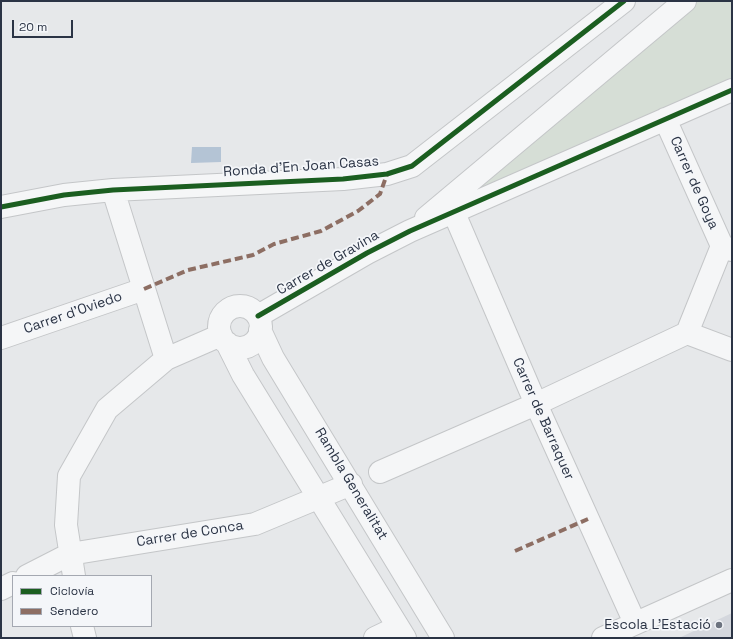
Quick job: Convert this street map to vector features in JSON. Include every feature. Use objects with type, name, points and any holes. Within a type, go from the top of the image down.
[{"type":"street","name":"Ronda d'En Joan Casas","points":[[1,207],[64,195],[113,190],[343,179],[387,174],[412,166],[624,1]]},
{"type":"street","points":[[410,231],[685,1]]},
{"type":"street","points":[[410,231],[732,90]]},
{"type":"street","name":"Carrer de Goya","points":[[665,119],[727,248]]},
{"type":"street","points":[[113,190],[166,359]]},
{"type":"street","name":"Carrer de Barraquer","points":[[454,213],[536,404],[635,623]]},
{"type":"street","name":"Carrer de Gravina","points":[[259,323],[367,253],[410,231]]},
{"type":"street","points":[[380,472],[536,404],[687,333],[727,248]]},
{"type":"street","name":"Carrer d'Oviedo","points":[[1,338],[144,289]]},
{"type":"street","points":[[224,339],[237,347],[248,346],[256,340],[259,323],[247,307],[240,306],[231,308],[223,315],[220,322],[224,339],[243,375],[402,633],[375,638]]},
{"type":"street","name":"Rambla Generalitat","points":[[259,323],[273,358],[351,484],[443,638]]},
{"type":"street","points":[[687,333],[732,350]]},
{"type":"street","points":[[74,575],[66,525],[69,476],[107,409],[166,359],[224,339]]},
{"type":"street","name":"Carrer de Conca","points":[[29,575],[70,554],[255,524],[351,484]]},
{"type":"street","points":[[603,638],[732,580]]},
{"type":"street","points":[[1,590],[12,584]]},
{"type":"street","points":[[82,627],[85,638]]},
{"type":"shaded area","points":[[697,1],[732,1],[732,79],[464,198]]},
{"type":"shaded area","name":"Escola L'Estació","points":[[732,613],[732,638],[679,638]]},
{"type":"water","points":[[192,147],[221,147],[221,162],[191,163]]},
{"type":"marked path","points":[[144,289],[188,270],[253,255],[274,244],[321,231],[358,211],[380,194],[387,174]]},
{"type":"marked path","points":[[515,551],[588,519]]},
{"type":"cycle path","points":[[1,207],[64,195],[113,190],[343,179],[387,174],[412,166],[624,1]]},
{"type":"cycle path","points":[[258,316],[367,253],[410,231],[732,90]]},
{"type":"place","name":"Escola L'Estació","points":[[719,625]]}]
